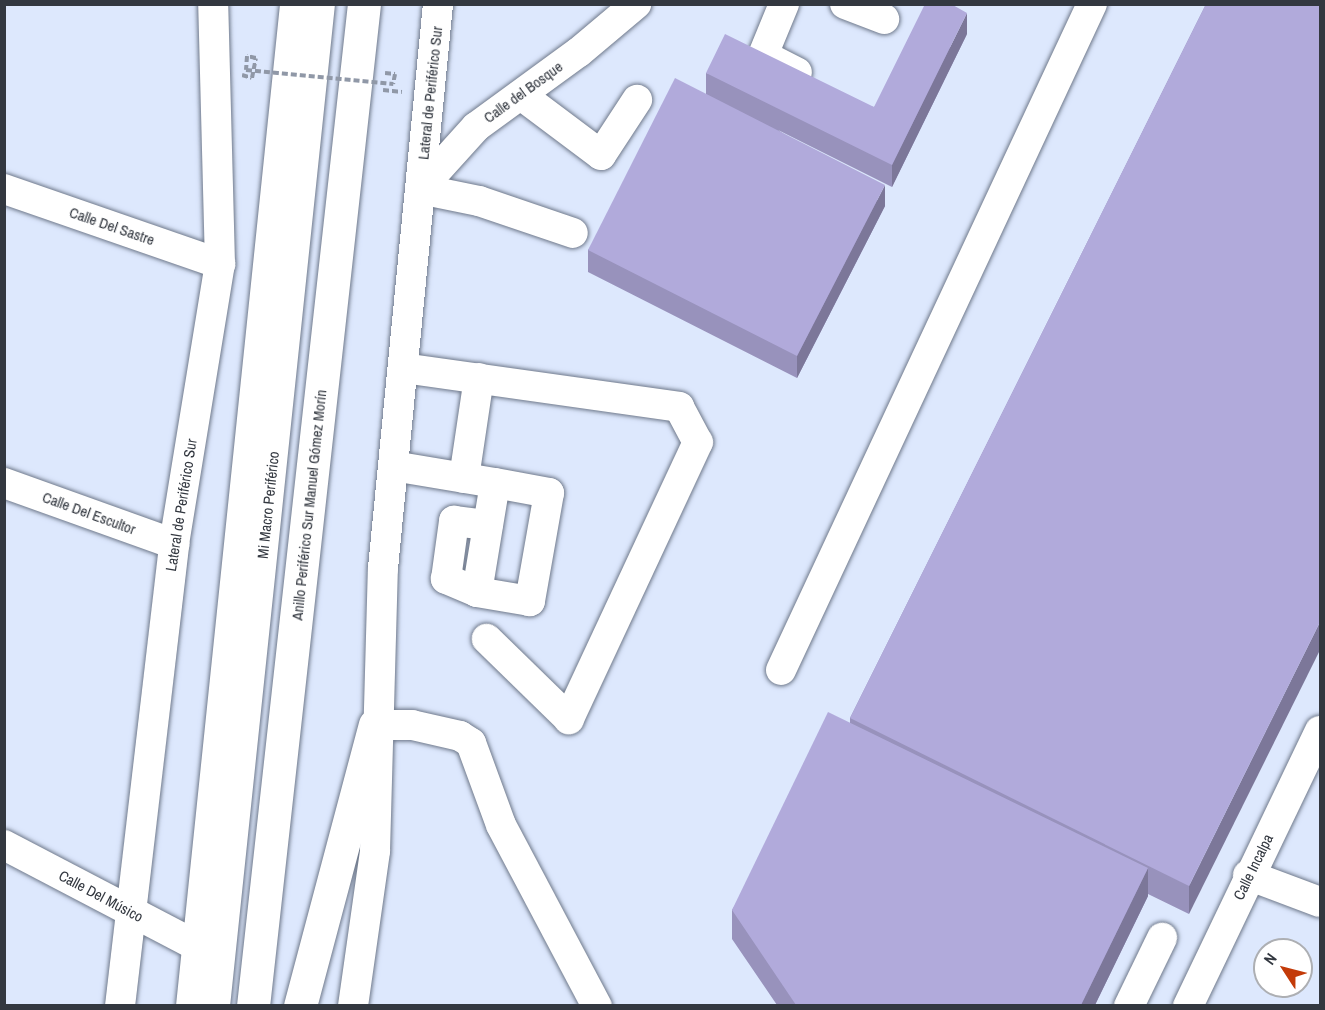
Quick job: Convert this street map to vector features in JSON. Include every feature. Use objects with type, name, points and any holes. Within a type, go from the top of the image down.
[{"type":"highway","points":[[192,1005],[296,4]]},
{"type":"highway","name":"Anillo Periférico Sur Manuel Gómez Morín","points":[[253,1005],[364,4]]},
{"type":"highway","points":[[300,1005],[375,724]]},
{"type":"street","name":"Lateral de Periférico Sur","points":[[120,1005],[129,912],[174,544],[220,264],[213,4]]},
{"type":"street","name":"Mi Macro Periférico","points":[[215,1005],[320,4]]},
{"type":"street","name":"Mi Macro Periférico","points":[[234,1005],[338,4]]},
{"type":"street","name":"Lateral de Periférico Sur","points":[[353,1005],[375,851],[375,724],[383,568],[438,4]]},
{"type":"street","name":"Calle del Bosque","points":[[420,189],[476,127],[521,95],[636,4]]},
{"type":"street","points":[[784,4],[763,55],[824,85]]},
{"type":"street","points":[[845,4],[884,19]]},
{"type":"street","points":[[781,670],[1092,4]]},
{"type":"street","points":[[521,95],[601,155],[637,100]]},
{"type":"street","name":"Calle Del Sastre","points":[[4,189],[220,264]]},
{"type":"street","points":[[420,189],[479,201],[573,233]]},
{"type":"street","points":[[403,368],[679,407],[698,442],[569,719],[487,639]]},
{"type":"street","points":[[464,478],[479,378]]},
{"type":"street","points":[[393,466],[495,483],[549,493],[530,601],[477,592],[446,579],[454,520],[488,525],[495,483]]},
{"type":"street","name":"Calle Del Escultor","points":[[4,483],[174,544]]},
{"type":"street","points":[[375,724],[412,725],[460,736],[471,743],[501,825],[597,1005]]},
{"type":"street","name":"Calle Incalpa","points":[[1188,1005],[1248,875],[1320,731]]},
{"type":"street","name":"Calle Del Músico","points":[[4,845],[199,947]]},
{"type":"street","points":[[1248,875],[1320,902]]},
{"type":"street","points":[[1129,1005],[1162,938]]},
{"type":"path","points":[[246,70],[393,84],[395,74],[385,73],[383,90],[431,94]]},
{"type":"building","points":[[925,4],[951,4],[967,13],[892,165],[706,73],[725,34],[874,107]]},
{"type":"building","points":[[1206,4],[1320,4],[1320,622],[1189,886],[850,718]]},
{"type":"building","points":[[675,78],[885,185],[797,356],[588,250]]},
{"type":"building","points":[[828,712],[1148,868],[1081,1005],[796,1005],[732,910]]}]
